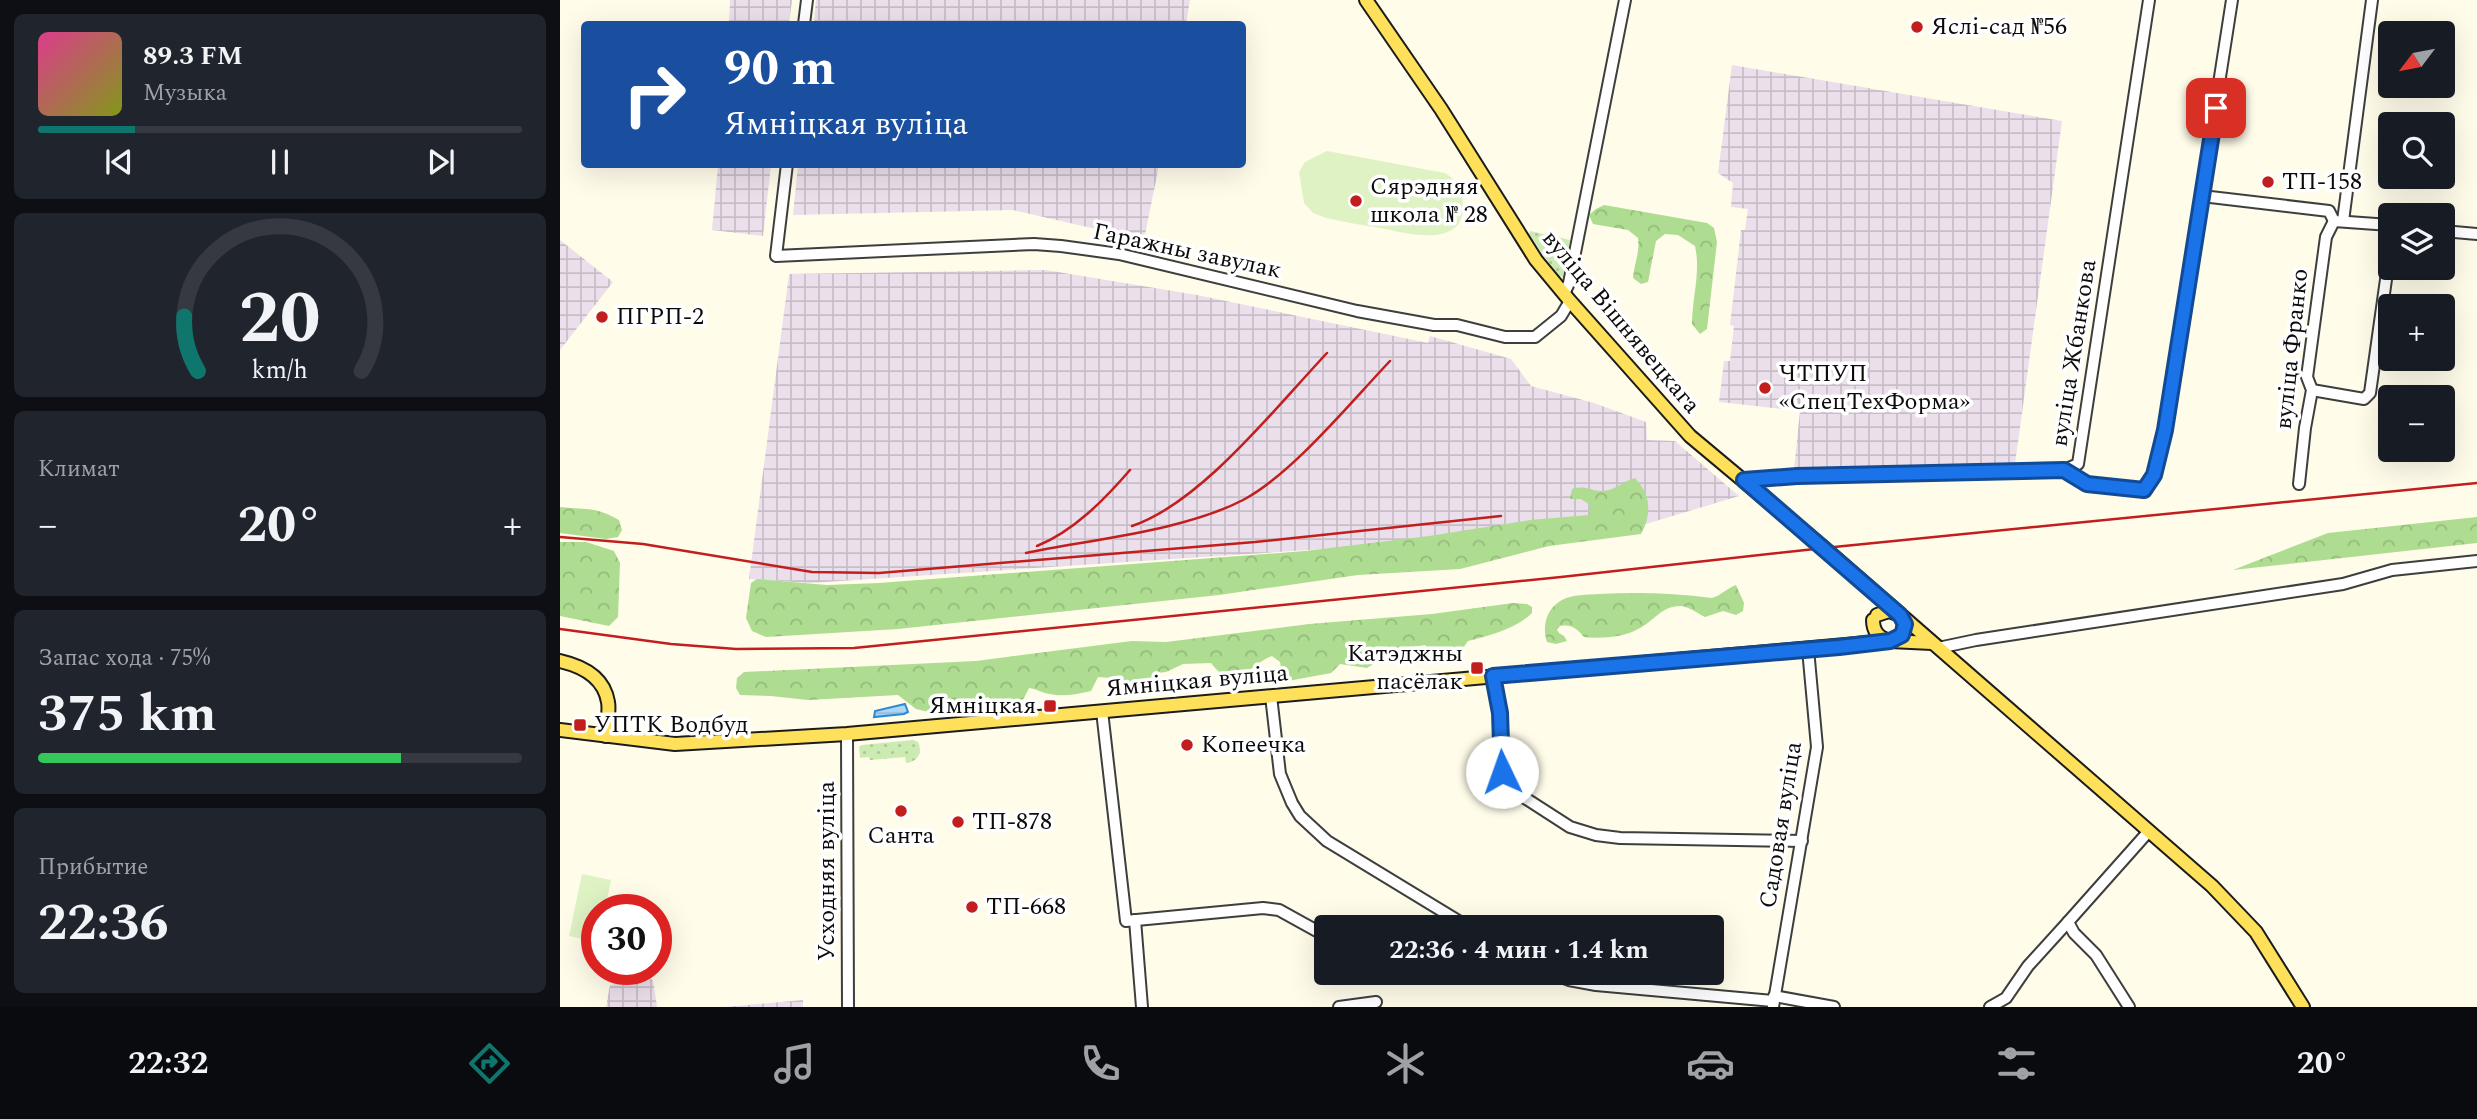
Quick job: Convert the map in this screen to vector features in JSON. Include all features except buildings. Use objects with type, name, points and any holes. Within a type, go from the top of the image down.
[{"type":"main road","name":"вуліца Вішнявецкага","points":[[1366,0],[1441,109],[1536,260],[1690,436],[2186,862],[2256,932],[2303,1007]]},
{"type":"main road","points":[[1839,647],[1857,638],[1875,617],[1889,611],[1900,615],[1905,624],[1903,633],[1899,638],[1890,641],[1878,636],[1874,629],[1875,617],[1871,590]]},
{"type":"main road","name":"Ямніцкая вуліца","points":[[560,730],[675,744],[847,734],[1890,641],[1935,646]]},
{"type":"main road","points":[[560,661],[583,667],[600,682],[608,702],[606,736]]},
{"type":"street","points":[[804,21],[807,0]]},
{"type":"street","points":[[1567,298],[1625,0]]},
{"type":"street","name":"вуліца Жбанкова","points":[[1744,480],[1797,476],[2064,470],[2078,464],[2149,0]]},
{"type":"street","points":[[2064,470],[2087,484],[2144,490],[2154,475],[2165,430],[2232,0]]},
{"type":"street","name":"вуліца Франко","points":[[2299,484],[2312,390],[2307,377],[2326,237],[2339,221],[2372,0]]},
{"type":"street","name":"Гаражны завулак","points":[[787,168],[776,256],[1034,244],[1061,246],[1119,254],[1357,311],[1434,325],[1457,325],[1520,338],[1535,337],[1561,316],[1567,298]]},
{"type":"street","points":[[2202,196],[2329,211],[2339,221],[2378,224]]},
{"type":"street","points":[[2455,232],[2477,234]]},
{"type":"street","points":[[2312,390],[2364,399],[2370,393],[2386,280]]},
{"type":"street","points":[[1935,646],[2343,584],[2392,570],[2477,561]]},
{"type":"street","name":"Садовая вуліца","points":[[1774,1002],[1817,747],[1808,649]]},
{"type":"street","points":[[1493,676],[1500,713],[1502,772],[1519,796],[1561,822],[1589,834],[1612,837],[1802,841]]},
{"type":"street","points":[[1271,696],[1280,774],[1300,816],[1327,841],[1449,915]]},
{"type":"street","points":[[1102,711],[1142,1007]]},
{"type":"street","name":"Усходняя вуліца","points":[[847,734],[848,1007]]},
{"type":"street","points":[[1990,1007],[2006,998],[2028,965],[2150,831]]},
{"type":"street","points":[[1130,921],[1263,908],[1279,910],[1314,929]]},
{"type":"street","points":[[2068,922],[2074,933],[2096,954],[2129,1007]]},
{"type":"street","points":[[1596,985],[1834,1007]]},
{"type":"street","points":[[1339,1007],[1376,1002]]},
{"type":"shaded area","points":[[730,0],[792,0],[789,21],[729,21]]},
{"type":"shaded area","points":[[816,0],[1190,0],[1186,21],[814,21]]},
{"type":"shaded area","points":[[1732,65],[2062,121],[2015,464],[1794,469],[1800,411],[1719,402],[1724,361],[1730,361],[1734,326],[1730,325],[1741,230],[1745,230],[1748,209],[1731,207],[1733,183],[1718,173]]},
{"type":"shaded area","points":[[718,168],[771,168],[763,236],[712,230]]},
{"type":"shaded area","points":[[798,168],[1158,168],[1144,240],[1013,210],[793,215]]},
{"type":"shaded area","points":[[560,240],[613,282],[560,350]]},
{"type":"shaded area","points":[[1046,270],[1197,295],[1428,343],[1430,336],[1511,359],[1531,386],[1594,403],[1646,422],[1647,440],[1675,441],[1739,496],[1646,524],[1475,539],[810,583],[749,579],[789,274]]},
{"type":"shaded area","points":[[610,985],[654,985],[657,1007],[606,1007]]},
{"type":"shaded area","points":[[803,1000],[803,1007],[724,1007]]},
{"type":"green space","points":[[1327,151],[1445,173],[1460,190],[1463,204],[1461,218],[1455,228],[1445,233],[1418,235],[1326,218],[1313,213],[1304,203],[1299,172],[1305,162]]},
{"type":"green space","points":[[1604,205],[1707,223],[1714,228],[1717,242],[1707,329],[1700,334],[1692,324],[1697,275],[1695,246],[1678,235],[1665,234],[1656,241],[1648,282],[1641,284],[1633,278],[1638,238],[1628,230],[1593,224],[1589,215]]},
{"type":"green space","points":[[1530,231],[1570,240],[1563,277],[1558,276],[1529,234]]},
{"type":"green space","points":[[1635,478],[1644,491],[1648,505],[1647,519],[1641,534],[1549,546],[1460,569],[1358,575],[1219,595],[898,629],[766,637],[752,631],[746,618],[751,583],[757,579],[827,585],[879,583],[1305,551],[1530,520],[1589,515],[1590,505],[1581,499],[1570,499],[1572,489],[1605,491]]},
{"type":"green space","points":[[560,507],[603,512],[619,520],[622,530],[618,537],[606,539],[560,533]]},
{"type":"green space","points":[[2477,517],[2477,543],[2233,570],[2328,533]]},
{"type":"green space","points":[[560,542],[586,542],[614,551],[620,563],[618,617],[609,626],[560,616]]},
{"type":"green space","points":[[1736,585],[1744,603],[1743,611],[1736,615],[1723,611],[1705,617],[1686,607],[1673,607],[1626,634],[1584,637],[1574,628],[1560,626],[1557,630],[1567,641],[1556,644],[1547,642],[1545,624],[1549,613],[1562,600],[1571,597],[1641,593],[1712,598]]},
{"type":"green space","points":[[1513,603],[1527,604],[1532,607],[1532,613],[1510,627],[1468,641],[1461,651],[1449,659],[1433,655],[1425,645],[1413,647],[1407,661],[1375,663],[1367,668],[1340,664],[1331,673],[1288,681],[1282,673],[1280,662],[1272,656],[1234,678],[1220,673],[1211,663],[1183,664],[1166,672],[1156,673],[1152,683],[1143,687],[1135,683],[1116,685],[1111,678],[1098,677],[1091,691],[1055,695],[1029,688],[1024,698],[1015,706],[998,705],[988,697],[979,700],[973,708],[954,708],[944,702],[929,712],[916,709],[898,695],[808,700],[740,695],[736,688],[737,678],[744,672],[976,661],[1132,641],[1166,642]]},
{"type":"green space","points":[[913,740],[918,742],[920,753],[910,762],[906,763],[905,757],[870,760],[869,757],[860,758],[859,747],[862,745]]},
{"type":"green space","points":[[582,874],[611,880],[608,894],[581,894],[581,939],[569,936]]},
{"type":"water","points":[[905,704],[908,712],[904,714],[874,717],[875,711]]},
{"type":"railway","points":[[1132,526],[1158,514],[1211,475],[1327,353]]},
{"type":"railway","points":[[1026,553],[1166,527],[1219,511],[1243,500],[1262,488],[1300,456],[1390,361]]},
{"type":"railway","points":[[1037,546],[1076,523],[1130,470]]},
{"type":"railway","points":[[560,629],[671,644],[736,649],[854,648],[2477,483]]},
{"type":"railway","points":[[560,537],[643,544],[812,572],[879,573],[1255,542],[1501,516]]},
{"type":"place","name":"Яслі-сад №56","points":[[1917,27]]},
{"type":"place","name":"ТП-158","points":[[2268,182]]},
{"type":"place","name":"Сярэдняя школа № 28","points":[[1356,201]]},
{"type":"place","name":"ПГРП-2","points":[[602,317]]},
{"type":"place","name":"ЧТПУП «СпецТехФорма»","points":[[1765,388]]},
{"type":"place","name":"Катэджны пасёлак","points":[[1477,668]]},
{"type":"place","name":"Ямніцкая","points":[[1050,706]]},
{"type":"place","name":"УПТК Водбуд","points":[[580,725]]},
{"type":"place","name":"Копеечка","points":[[1187,745]]},
{"type":"place","name":"Санта","points":[[901,811]]},
{"type":"place","name":"ТП-878","points":[[958,822]]},
{"type":"place","name":"ТП-668","points":[[972,907]]},
{"type":"route","points":[[1502,772],[1500,713],[1493,676],[1839,647],[1896,640],[1902,635],[1905,624],[1900,615],[1744,480],[1797,476],[2064,470],[2087,484],[2144,490],[2154,475],[2165,430],[2216,108]]}]
